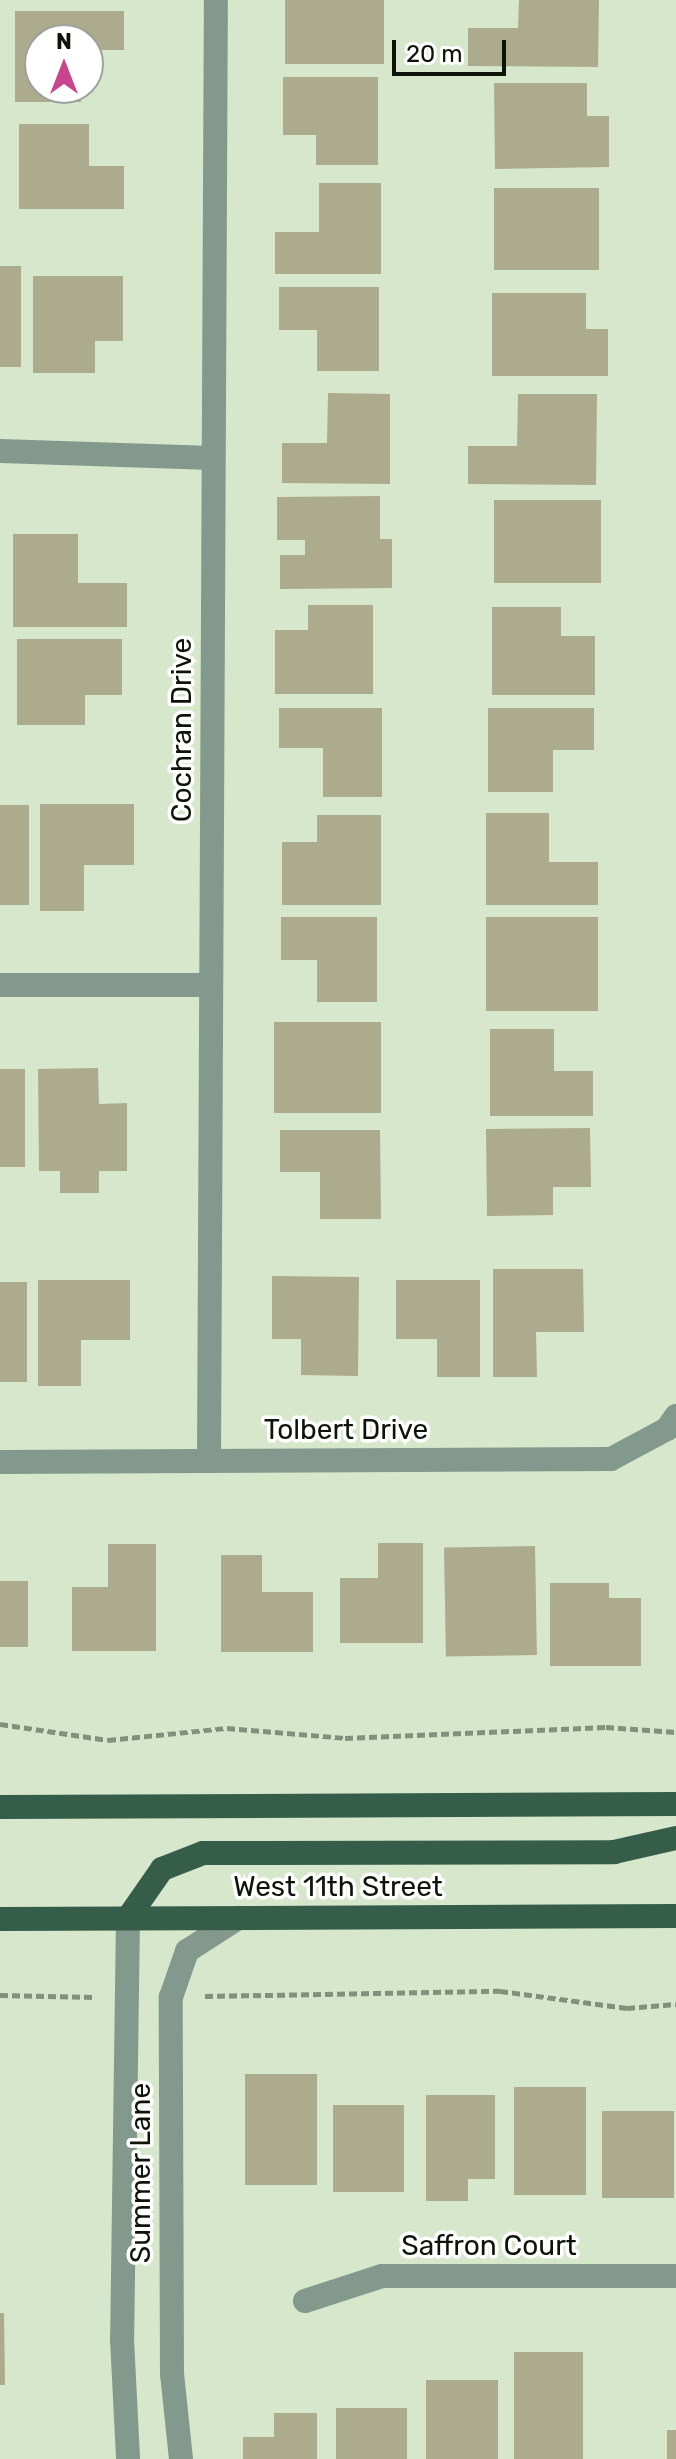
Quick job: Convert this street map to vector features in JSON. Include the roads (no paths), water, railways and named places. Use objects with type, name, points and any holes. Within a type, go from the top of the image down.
[{"type":"main road","points":[[0,1807],[676,1804]]},
{"type":"main road","points":[[128,1918],[162,1869],[203,1853],[614,1852],[676,1838]]},
{"type":"main road","name":"West 11th Street","points":[[0,1919],[676,1916]]},
{"type":"street","name":"Cochran Drive","points":[[209,1461],[216,0]]},
{"type":"street","points":[[0,451],[213,458]]},
{"type":"street","points":[[0,985],[211,985]]},
{"type":"street","name":"Tolbert Drive","points":[[0,1462],[611,1459],[667,1429],[676,1416]]},
{"type":"street","name":"Summer Lane","points":[[128,1918],[122,2339],[128,2459]]},
{"type":"street","name":"Summer Lane","points":[[181,2459],[172,2374],[171,1997],[187,1951],[238,1918]]},
{"type":"street","name":"Saffron Court","points":[[305,2301],[382,2276],[676,2276]]}]
